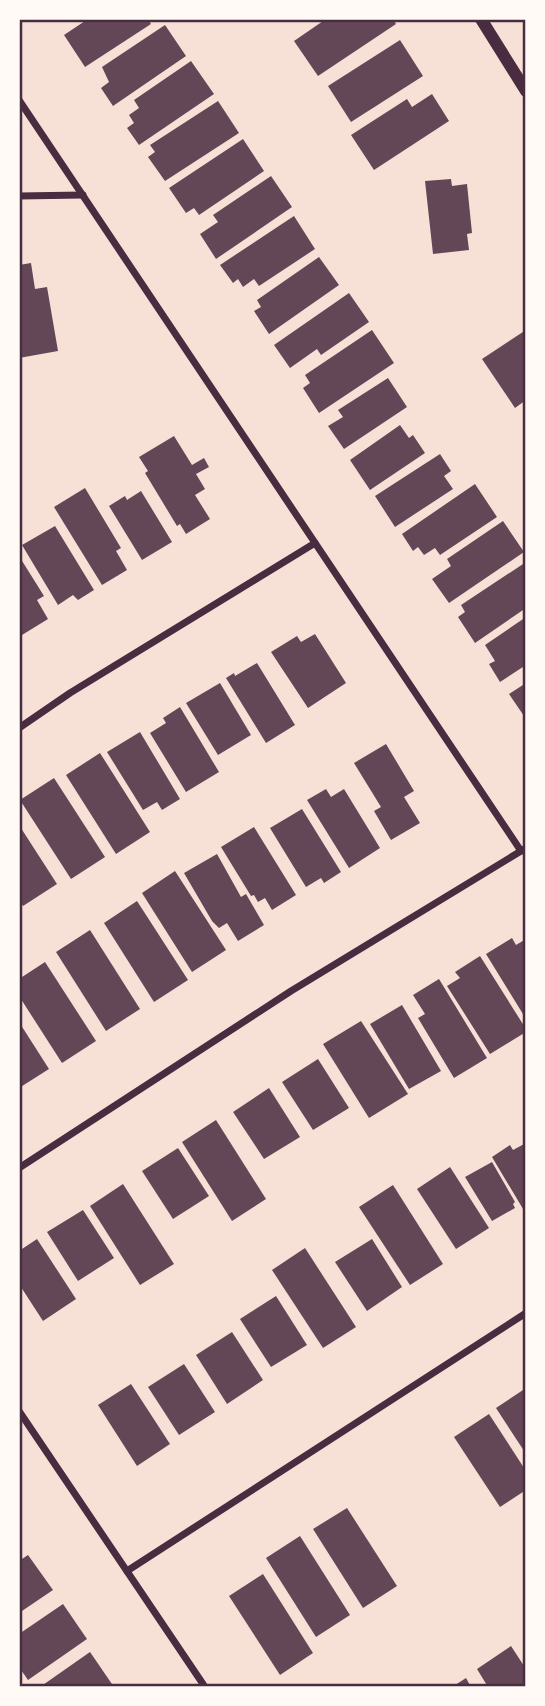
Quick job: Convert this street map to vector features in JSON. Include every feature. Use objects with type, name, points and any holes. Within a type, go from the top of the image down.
[{"type":"street","points":[[481,19],[525,90]]},
{"type":"street","points":[[19,100],[523,849],[291,990],[19,1168]]},
{"type":"street","points":[[19,196],[83,195]]},
{"type":"street","points":[[19,728],[82,686],[315,543]]},
{"type":"street","points":[[127,1572],[526,1312]]},
{"type":"street","points":[[19,1411],[205,1687]]},
{"type":"building","points":[[88,19],[148,19],[151,24],[85,67],[64,35]]},
{"type":"building","points":[[326,19],[393,19],[396,24],[318,76],[294,41]]},
{"type":"building","points":[[165,25],[186,56],[113,106],[101,88],[109,82],[102,67]]},
{"type":"building","points":[[400,40],[423,76],[351,122],[328,86]]},
{"type":"building","points":[[191,61],[214,94],[139,145],[127,128],[134,123],[129,115],[139,108],[134,100]]},
{"type":"building","points":[[432,94],[449,121],[374,170],[351,135],[407,99],[412,107]]},
{"type":"building","points":[[218,101],[239,133],[165,181],[148,157],[155,152],[150,145]]},
{"type":"building","points":[[243,139],[264,171],[199,215],[194,208],[186,213],[169,188]]},
{"type":"building","points":[[271,176],[292,207],[216,259],[200,234],[218,222],[213,215]]},
{"type":"building","points":[[451,179],[452,186],[467,184],[472,233],[467,234],[469,250],[433,254],[425,181]]},
{"type":"building","points":[[294,216],[315,249],[259,286],[254,279],[243,287],[238,279],[233,283],[220,265]]},
{"type":"building","points":[[319,257],[339,285],[269,334],[254,311],[261,307],[257,300]]},
{"type":"building","points":[[31,263],[35,289],[47,287],[58,351],[19,358],[19,265]]},
{"type":"building","points":[[349,293],[369,322],[321,355],[317,349],[290,368],[274,345]]},
{"type":"building","points":[[372,330],[394,363],[319,413],[303,388],[310,383],[305,375]]},
{"type":"building","points":[[526,330],[526,400],[515,408],[482,359]]},
{"type":"building","points":[[388,378],[407,407],[344,449],[328,426],[343,417],[338,410]]},
{"type":"building","points":[[400,425],[409,438],[413,435],[425,453],[370,490],[350,460]]},
{"type":"building","points":[[174,436],[192,465],[204,458],[209,467],[196,474],[205,489],[195,495],[210,519],[186,534],[180,524],[177,526],[145,473],[148,471],[139,457]]},
{"type":"building","points":[[440,454],[451,471],[444,476],[453,489],[395,527],[375,496]]},
{"type":"building","points":[[475,484],[497,517],[440,555],[435,548],[424,555],[418,547],[413,551],[402,534]]},
{"type":"building","points":[[85,488],[121,548],[116,551],[127,570],[102,585],[54,507]]},
{"type":"building","points":[[141,491],[172,542],[142,560],[109,506],[125,496],[127,500]]},
{"type":"building","points":[[503,521],[524,552],[449,603],[432,579],[451,566],[447,559]]},
{"type":"building","points":[[55,526],[94,590],[78,600],[73,595],[58,605],[22,545]]},
{"type":"building","points":[[19,556],[44,596],[37,600],[48,619],[22,635],[19,629]]},
{"type":"building","points":[[526,562],[526,608],[475,643],[458,617],[465,612],[461,605]]},
{"type":"building","points":[[526,617],[526,665],[500,682],[489,664],[495,661],[485,645]]},
{"type":"building","points":[[315,634],[346,683],[308,708],[271,652],[297,636],[301,642]]},
{"type":"building","points":[[257,663],[295,725],[266,743],[226,678],[234,673],[235,676]]},
{"type":"building","points":[[220,683],[251,735],[218,755],[186,703]]},
{"type":"building","points":[[526,683],[526,719],[509,694]]},
{"type":"building","points":[[180,707],[219,772],[186,792],[150,733],[166,723],[163,718]]},
{"type":"building","points":[[140,732],[180,799],[162,810],[157,802],[143,810],[107,752]]},
{"type":"building","points":[[386,744],[414,791],[404,797],[420,823],[391,840],[374,811],[381,807],[354,763]]},
{"type":"building","points":[[100,753],[150,832],[116,854],[66,775]]},
{"type":"building","points":[[54,778],[105,857],[71,879],[20,800]]},
{"type":"building","points":[[326,789],[331,797],[344,789],[380,848],[349,868],[307,800]]},
{"type":"building","points":[[302,809],[341,872],[324,883],[321,878],[306,887],[270,828]]},
{"type":"building","points":[[19,825],[57,884],[23,906],[19,900]]},
{"type":"building","points":[[254,827],[296,895],[272,910],[265,898],[258,902],[254,895],[251,896],[221,847]]},
{"type":"building","points":[[217,854],[241,897],[246,894],[264,925],[238,941],[227,923],[219,928],[212,921],[184,873]]},
{"type":"building","points":[[175,871],[226,950],[192,972],[142,893]]},
{"type":"building","points":[[137,901],[188,980],[154,1002],[104,923]]},
{"type":"building","points":[[90,930],[140,1009],[106,1031],[56,952]]},
{"type":"building","points":[[512,938],[516,945],[526,939],[526,1019],[486,954]]},
{"type":"building","points":[[480,956],[526,1029],[526,1032],[490,1054],[447,986],[460,978],[455,972]]},
{"type":"building","points":[[45,962],[96,1041],[62,1063],[19,996],[19,979]]},
{"type":"building","points":[[439,979],[487,1058],[454,1078],[418,1018],[425,1014],[413,995]]},
{"type":"building","points":[[402,1005],[441,1071],[409,1089],[370,1024]]},
{"type":"building","points":[[361,1021],[408,1094],[369,1118],[323,1044]]},
{"type":"building","points":[[19,1022],[49,1069],[19,1088]]},
{"type":"building","points":[[318,1059],[349,1108],[313,1130],[282,1082]]},
{"type":"building","points":[[269,1088],[300,1137],[264,1159],[233,1112]]},
{"type":"building","points":[[216,1120],[266,1199],[232,1221],[182,1142]]},
{"type":"building","points":[[526,1143],[526,1214],[492,1157],[510,1145],[513,1150]]},
{"type":"building","points":[[178,1148],[209,1196],[173,1219],[142,1171]]},
{"type":"building","points":[[492,1162],[515,1202],[515,1208],[492,1221],[465,1177]]},
{"type":"building","points":[[450,1167],[489,1228],[456,1249],[417,1189]]},
{"type":"building","points":[[123,1184],[174,1264],[140,1285],[90,1206]]},
{"type":"building","points":[[393,1185],[443,1264],[410,1285],[359,1207]]},
{"type":"building","points":[[83,1210],[114,1258],[78,1281],[47,1232]]},
{"type":"building","points":[[37,1239],[76,1299],[43,1321],[19,1284],[19,1251]]},
{"type":"building","points":[[372,1239],[402,1287],[367,1311],[335,1262]]},
{"type":"building","points":[[305,1248],[356,1327],[323,1348],[272,1270]]},
{"type":"building","points":[[276,1296],[307,1345],[271,1367],[240,1319]]},
{"type":"building","points":[[232,1332],[263,1380],[227,1404],[196,1355]]},
{"type":"building","points":[[184,1364],[215,1412],[179,1435],[148,1387]]},
{"type":"building","points":[[131,1384],[170,1444],[137,1466],[98,1405]]},
{"type":"building","points":[[526,1388],[526,1454],[496,1408]]},
{"type":"building","points":[[489,1414],[526,1471],[526,1490],[500,1507],[454,1437]]},
{"type":"building","points":[[347,1508],[397,1586],[363,1608],[313,1529]]},
{"type":"building","points":[[300,1536],[350,1615],[316,1637],[266,1558]]},
{"type":"building","points":[[28,1555],[53,1590],[19,1613],[19,1561]]},
{"type":"building","points":[[263,1574],[313,1653],[280,1675],[229,1596]]},
{"type":"building","points":[[63,1604],[87,1639],[28,1680],[19,1667],[19,1634]]},
{"type":"building","points":[[511,1646],[526,1669],[526,1687],[488,1687],[477,1669]]},
{"type":"building","points":[[90,1652],[114,1687],[40,1687]]},
{"type":"building","points":[[466,1678],[471,1687],[452,1687]]}]
